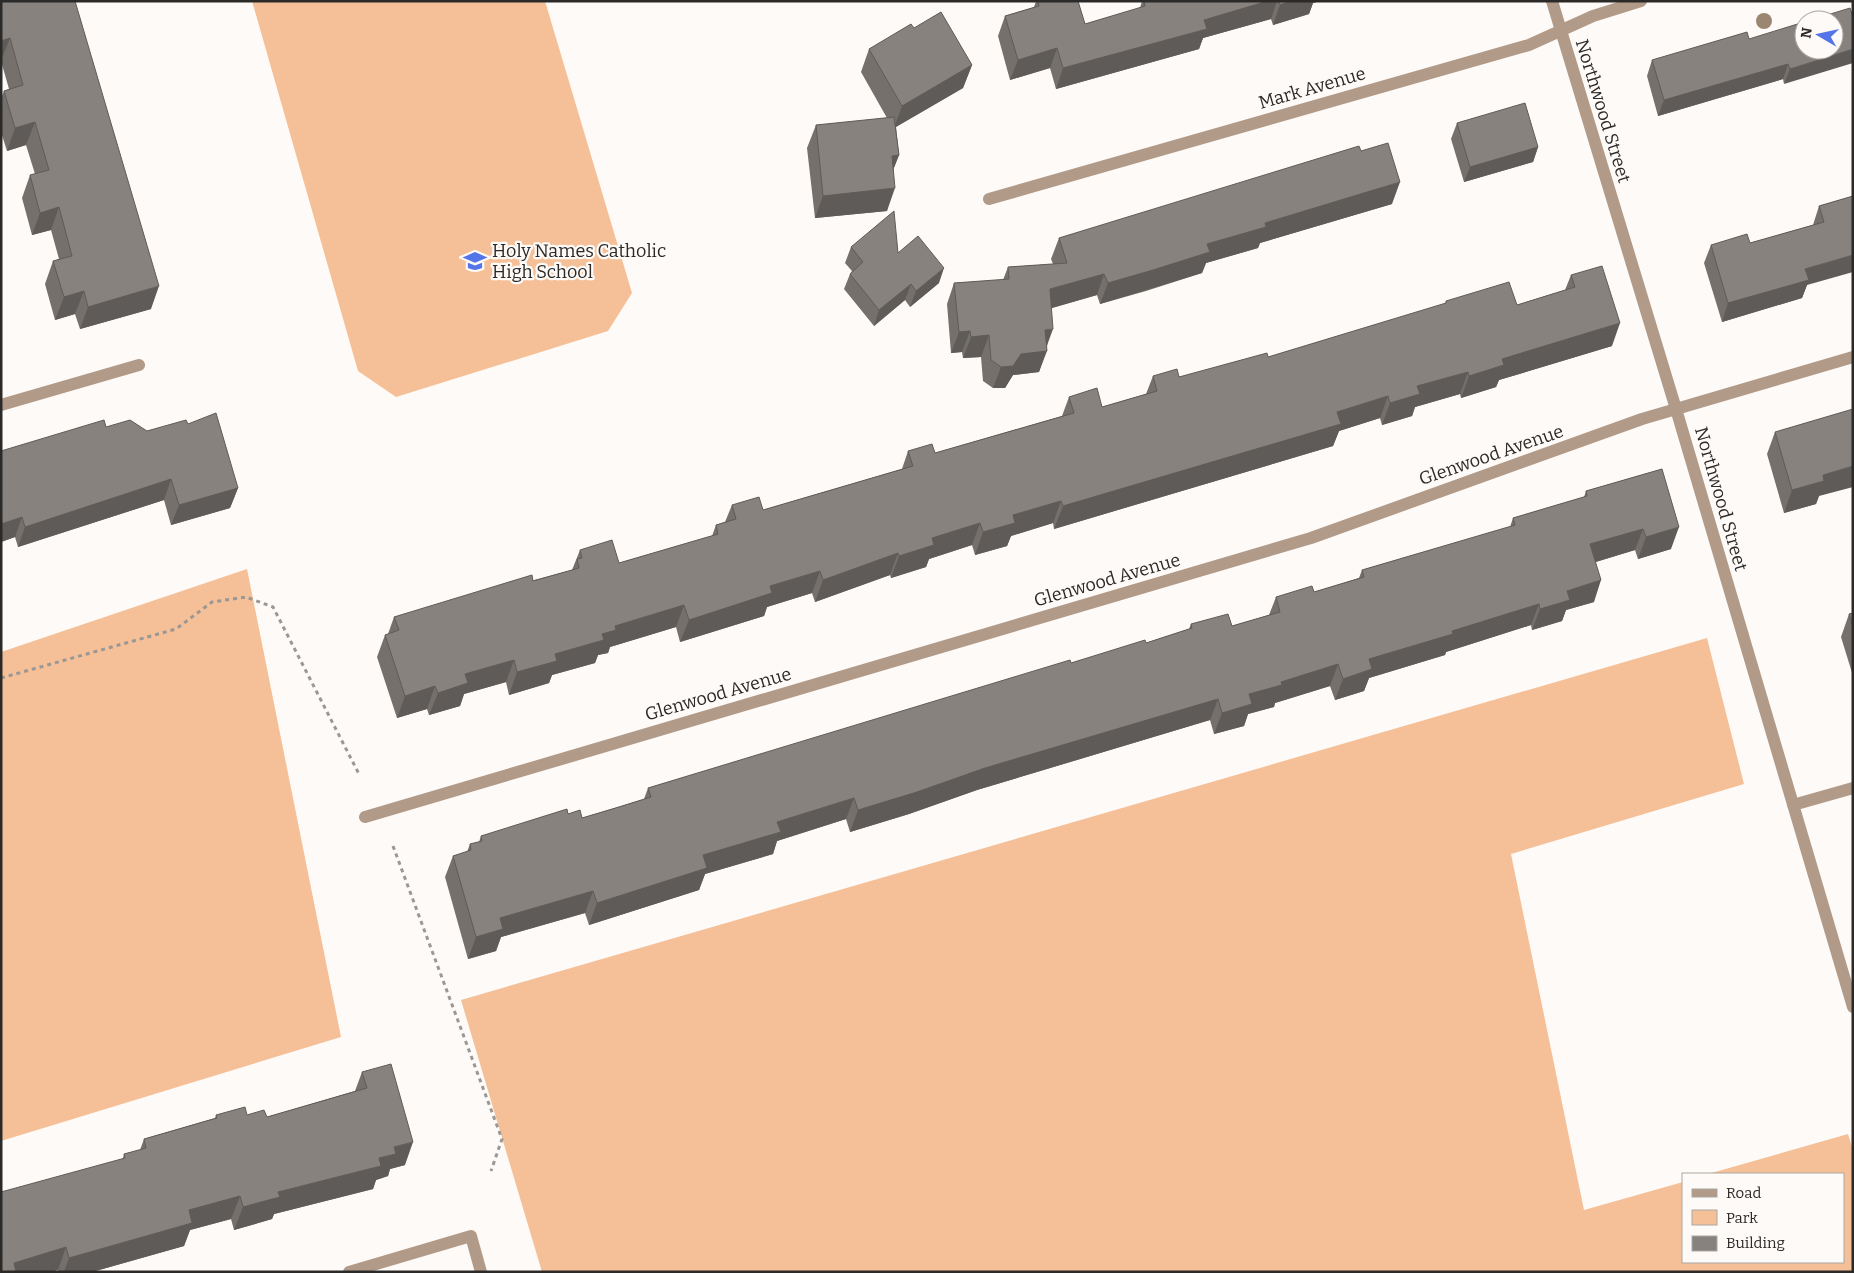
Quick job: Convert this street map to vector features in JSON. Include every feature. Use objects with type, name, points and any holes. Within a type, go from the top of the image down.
[{"type":"street","name":"Northwood Street","points":[[1552,1],[1676,409],[1853,1007]]},
{"type":"street","name":"Mark Avenue","points":[[989,199],[1530,45],[1593,16],[1642,1]]},
{"type":"street","name":"Glenwood Avenue","points":[[364,817],[1311,538],[1676,409],[1853,357]]},
{"type":"street","points":[[1,405],[138,365]]},
{"type":"street","points":[[1793,805],[1853,788]]},
{"type":"street","points":[[349,1272],[471,1236],[481,1272]]},
{"type":"path","points":[[1,678],[176,629],[212,602],[246,597],[273,607],[360,776]]},
{"type":"path","points":[[393,846],[502,1139],[492,1171]]},
{"type":"green space","points":[[252,1],[545,1],[632,293],[608,331],[396,397],[358,371]]},
{"type":"green space","points":[[247,569],[341,1037],[1,1141],[1,652]]},
{"type":"green space","points":[[1707,638],[1744,784],[1511,854],[1584,1210],[1682,1182],[1682,1263],[1844,1263],[1844,1173],[1712,1173],[1848,1134],[1853,1150],[1853,1272],[542,1272],[461,1000]]},
{"type":"building","points":[[1,1],[75,1],[159,286],[88,307],[84,291],[64,297],[53,261],[72,256],[59,207],[40,213],[30,175],[49,170],[35,122],[15,128],[4,91],[23,85],[10,38],[1,41]]},
{"type":"building","points":[[1038,1],[1078,1],[1085,24],[1145,6],[1144,1],[1268,1],[1204,20],[1207,29],[1063,68],[1057,48],[1018,60],[1005,16],[1039,6]]},
{"type":"building","points":[[1279,1],[1291,1],[1280,5]]},
{"type":"building","points":[[1850,8],[1853,17],[1853,49],[1844,52],[1844,10]]},
{"type":"building","points":[[941,12],[972,65],[902,106],[869,49],[911,24],[914,28]]},
{"type":"building","points":[[1794,25],[1794,60],[1818,60],[1790,69],[1788,64],[1664,100],[1652,60],[1747,32],[1749,39]]},
{"type":"building","points":[[1525,103],[1538,147],[1470,167],[1457,123]]},
{"type":"building","points":[[894,117],[899,155],[892,156],[895,188],[823,196],[816,125]]},
{"type":"building","points":[[1388,143],[1400,182],[1265,223],[1266,227],[1207,244],[1210,252],[1153,270],[1108,283],[1104,274],[1050,289],[1053,329],[1045,330],[1047,351],[1021,354],[1013,366],[1001,367],[991,360],[989,335],[971,337],[970,331],[959,332],[954,283],[1009,279],[1008,267],[1067,263],[1059,238],[1359,146],[1361,151]]},
{"type":"building","points":[[1853,196],[1853,255],[1805,269],[1809,280],[1728,303],[1711,245],[1747,234],[1750,243],[1824,222],[1819,206]]},
{"type":"building","points":[[894,211],[898,253],[918,236],[944,268],[916,291],[911,284],[879,310],[850,274],[863,262],[851,247]]},
{"type":"building","points":[[1602,266],[1620,323],[1502,359],[1504,365],[1469,376],[1468,372],[1417,386],[1420,394],[1390,403],[1388,396],[1337,412],[1341,424],[1063,506],[1061,501],[1013,515],[1015,523],[983,532],[980,523],[932,538],[934,545],[899,556],[898,553],[823,580],[820,571],[770,586],[772,593],[689,620],[684,605],[615,626],[616,630],[602,634],[604,640],[555,654],[557,661],[517,672],[514,660],[465,674],[468,683],[438,693],[435,686],[405,696],[385,635],[399,630],[394,617],[532,575],[533,581],[579,568],[577,559],[582,558],[580,550],[612,540],[619,563],[718,534],[716,525],[736,519],[732,505],[759,497],[763,510],[913,466],[908,451],[932,444],[935,453],[1074,413],[1069,397],[1097,388],[1102,407],[1157,391],[1153,376],[1177,369],[1179,377],[1267,353],[1268,357],[1509,282],[1517,305],[1575,287],[1571,275]]},
{"type":"building","points":[[1853,409],[1853,466],[1823,475],[1824,481],[1792,490],[1775,432]]},
{"type":"building","points":[[216,413],[238,488],[179,505],[171,479],[25,527],[22,517],[1,524],[1,451],[104,420],[106,427],[130,420],[147,431],[186,420],[188,424]]},
{"type":"building","points":[[1662,469],[1679,527],[1646,537],[1643,529],[1590,544],[1601,580],[1567,591],[1570,600],[1540,609],[1539,604],[1452,631],[1453,634],[1369,659],[1372,669],[1343,679],[1338,664],[1281,682],[1282,685],[1249,694],[1252,704],[1222,713],[1218,699],[985,768],[858,810],[854,798],[777,822],[781,832],[703,855],[707,868],[597,903],[593,891],[500,918],[503,929],[476,937],[453,856],[471,850],[470,844],[482,841],[481,836],[567,809],[568,814],[580,810],[582,818],[619,807],[651,797],[648,788],[1070,660],[1071,663],[1145,640],[1146,643],[1192,628],[1191,624],[1228,614],[1232,626],[1280,612],[1276,597],[1312,586],[1314,592],[1364,577],[1362,570],[1515,525],[1513,518],[1587,496],[1586,491]]},
{"type":"building","points":[[1853,613],[1853,626],[1849,614]]},
{"type":"building","points":[[391,1064],[413,1142],[394,1147],[396,1154],[379,1158],[381,1166],[278,1192],[280,1197],[243,1207],[240,1196],[189,1210],[192,1223],[69,1258],[66,1247],[14,1263],[16,1272],[1,1272],[1,1192],[125,1158],[124,1154],[146,1148],[144,1139],[217,1118],[216,1115],[245,1107],[247,1115],[264,1110],[267,1117],[367,1088],[362,1072]]},
{"type":"place","name":"Holy Names Catholic High School","points":[[475,261]]}]
